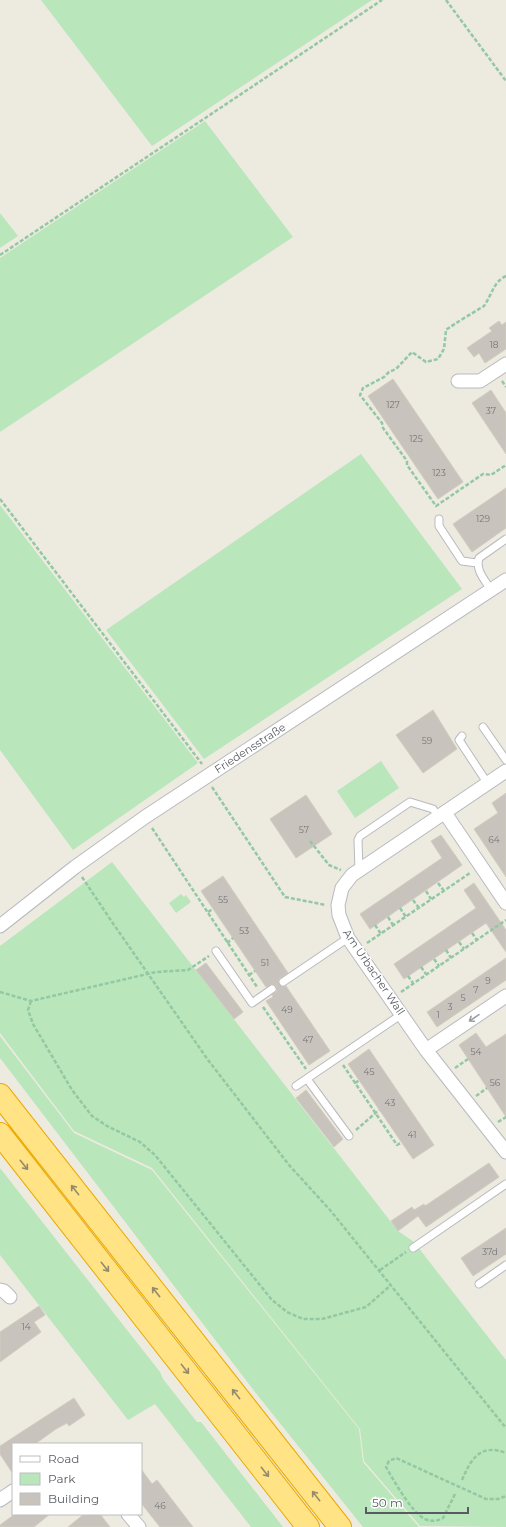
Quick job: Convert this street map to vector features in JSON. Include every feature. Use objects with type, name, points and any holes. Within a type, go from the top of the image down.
[{"type":"highway","points":[[0,1095],[340,1527]]},
{"type":"highway","points":[[0,1134],[308,1527]]},
{"type":"street","points":[[458,381],[480,381],[506,364]]},
{"type":"street","name":"Friedensstraße","points":[[0,926],[75,867],[145,817],[506,580]]},
{"type":"street","name":"Am Urbacher Wall","points":[[506,771],[356,873],[342,888],[338,905],[339,915],[348,938],[426,1050],[506,1152]]},
{"type":"street","points":[[442,815],[481,866],[506,903]]},
{"type":"street","points":[[426,1050],[506,996]]},
{"type":"street","points":[[0,1500],[12,1492]]},
{"type":"street","points":[[129,1515],[139,1527]]},
{"type":"lane","points":[[439,519],[439,526],[462,561],[477,563]]},
{"type":"lane","points":[[491,590],[478,568],[477,563],[482,556],[506,539]]},
{"type":"lane","points":[[483,727],[506,760]]},
{"type":"lane","points":[[462,736],[459,740],[488,784]]},
{"type":"lane","points":[[356,873],[358,840],[360,836],[410,802],[433,809],[442,815]]},
{"type":"lane","points":[[283,982],[348,938]]},
{"type":"lane","points":[[216,951],[252,1003],[272,989]]},
{"type":"lane","points":[[296,1086],[402,1014]]},
{"type":"lane","points":[[309,1077],[349,1136]]},
{"type":"lane","points":[[413,1248],[506,1184]]},
{"type":"lane","points":[[479,1284],[506,1265]]},
{"type":"path","points":[[0,254],[382,0]]},
{"type":"path","points":[[446,0],[506,81]]},
{"type":"path","points":[[506,276],[491,290],[483,307],[446,330],[444,349],[438,359],[426,362],[412,352],[396,369],[363,388],[360,395],[370,409],[374,411],[382,423],[383,428],[407,461],[407,465],[436,506],[483,474],[491,475],[506,465]]},
{"type":"path","points":[[0,499],[198,759],[208,775],[212,787],[285,897],[322,905],[338,905]]},
{"type":"path","points":[[145,817],[249,975],[273,1022],[309,1077]]},
{"type":"path","points":[[310,841],[329,865],[356,873]]},
{"type":"path","points":[[357,950],[481,866]]},
{"type":"path","points":[[75,867],[208,1060],[285,1159],[380,1270],[506,1428]]},
{"type":"path","points":[[438,883],[444,891]]},
{"type":"path","points":[[426,891],[432,899]]},
{"type":"path","points":[[413,900],[419,908]]},
{"type":"path","points":[[400,908],[406,917]]},
{"type":"path","points":[[208,912],[213,909]]},
{"type":"path","points":[[388,917],[393,925]]},
{"type":"path","points":[[391,999],[506,920]]},
{"type":"path","points":[[375,925],[381,934]]},
{"type":"path","points":[[472,933],[477,940]]},
{"type":"path","points":[[227,942],[233,938]]},
{"type":"path","points":[[459,942],[464,949]]},
{"type":"path","points":[[446,950],[451,958]]},
{"type":"path","points":[[0,992],[30,1001],[147,973],[188,970],[216,951]]},
{"type":"path","points":[[434,959],[439,966]]},
{"type":"path","points":[[421,967],[426,974]]},
{"type":"path","points":[[249,975],[255,970]]},
{"type":"path","points":[[408,976],[413,983]]},
{"type":"path","points":[[30,1001],[28,1010],[33,1024],[72,1090],[92,1116],[107,1126],[140,1142],[155,1155],[277,1304],[287,1312],[303,1319],[322,1319],[366,1306],[391,1285]]},
{"type":"path","points":[[273,1022],[278,1019]]},
{"type":"path","points":[[293,1051],[297,1048]]},
{"type":"path","points":[[338,1057],[397,1145],[402,1143]]},
{"type":"path","points":[[355,1083],[360,1080]]},
{"type":"path","points":[[349,1136],[379,1110]]},
{"type":"path","points":[[380,1270],[413,1248]]},
{"type":"path","points":[[462,1480],[475,1457],[484,1450],[494,1449],[506,1453]]},
{"type":"path","points":[[455,1494],[443,1518],[436,1521],[426,1519],[417,1513],[386,1467],[389,1461],[396,1458],[486,1499],[498,1500],[506,1496]]},
{"type":"green space","points":[[41,0],[372,0],[152,146]]},
{"type":"green space","points":[[205,121],[293,237],[0,432],[0,258]]},
{"type":"green space","points":[[0,213],[18,236],[0,248]]},
{"type":"green space","points":[[361,454],[462,589],[204,759],[106,630]]},
{"type":"green space","points":[[0,505],[198,763],[73,850],[0,750]]},
{"type":"green space","points":[[381,761],[399,788],[355,818],[337,791]]},
{"type":"green space","points":[[112,862],[398,1231],[414,1242],[506,1360],[506,1527],[420,1526],[364,1461],[360,1429],[152,1168],[74,1131],[0,1033],[0,946]]},
{"type":"green space","points":[[181,894],[184,897],[186,895],[191,902],[176,913],[169,903]]},
{"type":"green space","points":[[0,1036],[74,1133],[152,1170],[359,1429],[363,1462],[419,1527],[363,1527],[255,1392],[0,1058]]},
{"type":"green space","points":[[0,1168],[160,1372],[163,1379],[197,1422],[201,1422],[283,1527],[251,1527],[155,1404],[128,1420],[0,1255]]},
{"type":"building","points":[[499,321],[502,325],[506,322],[506,349],[485,363],[479,353],[474,357],[467,348],[492,331],[489,328]]},
{"type":"building","points":[[393,379],[463,482],[438,499],[368,396]]},
{"type":"building","points":[[491,390],[506,413],[506,454],[472,403]]},
{"type":"building","points":[[506,488],[506,528],[472,552],[453,524]]},
{"type":"building","points":[[433,710],[457,749],[423,773],[396,735]]},
{"type":"building","points":[[506,793],[506,877],[474,829],[498,813],[492,803]]},
{"type":"building","points":[[306,795],[332,834],[296,858],[270,819]]},
{"type":"building","points":[[441,835],[462,865],[370,929],[360,914],[442,858],[431,841]]},
{"type":"building","points":[[223,876],[288,973],[279,979],[279,984],[283,987],[286,986],[330,1051],[309,1065],[266,1001],[273,997],[272,995],[277,991],[276,986],[272,984],[266,987],[201,891]]},
{"type":"building","points":[[474,883],[506,930],[506,952],[486,923],[404,979],[394,964],[476,908],[464,890]]},
{"type":"building","points":[[506,958],[506,980],[437,1027],[427,1012]]},
{"type":"building","points":[[206,963],[243,1012],[234,1019],[196,970]]},
{"type":"building","points":[[476,1033],[486,1047],[506,1034],[506,1117],[459,1045]]},
{"type":"building","points":[[369,1049],[434,1145],[413,1159],[348,1064]]},
{"type":"building","points":[[306,1090],[343,1139],[334,1147],[296,1098]]},
{"type":"building","points":[[489,1163],[499,1177],[426,1227],[418,1216],[398,1231],[391,1221],[412,1207],[414,1210],[424,1204],[425,1206]]},
{"type":"building","points":[[506,1228],[506,1254],[473,1276],[461,1258]]},
{"type":"building","points":[[39,1306],[45,1315],[34,1322],[41,1332],[0,1362],[0,1332]]},
{"type":"building","points":[[74,1398],[85,1415],[69,1426],[67,1423],[56,1429],[36,1443],[12,1443],[12,1472],[0,1454],[0,1446]]},
{"type":"building","points":[[142,1470],[152,1484],[157,1480],[193,1527],[160,1527],[142,1504]]},
{"type":"building","points":[[14,1515],[49,1515],[34,1527],[0,1527],[0,1525]]},
{"type":"building","points":[[83,1515],[101,1515],[110,1527],[68,1527]]}]
